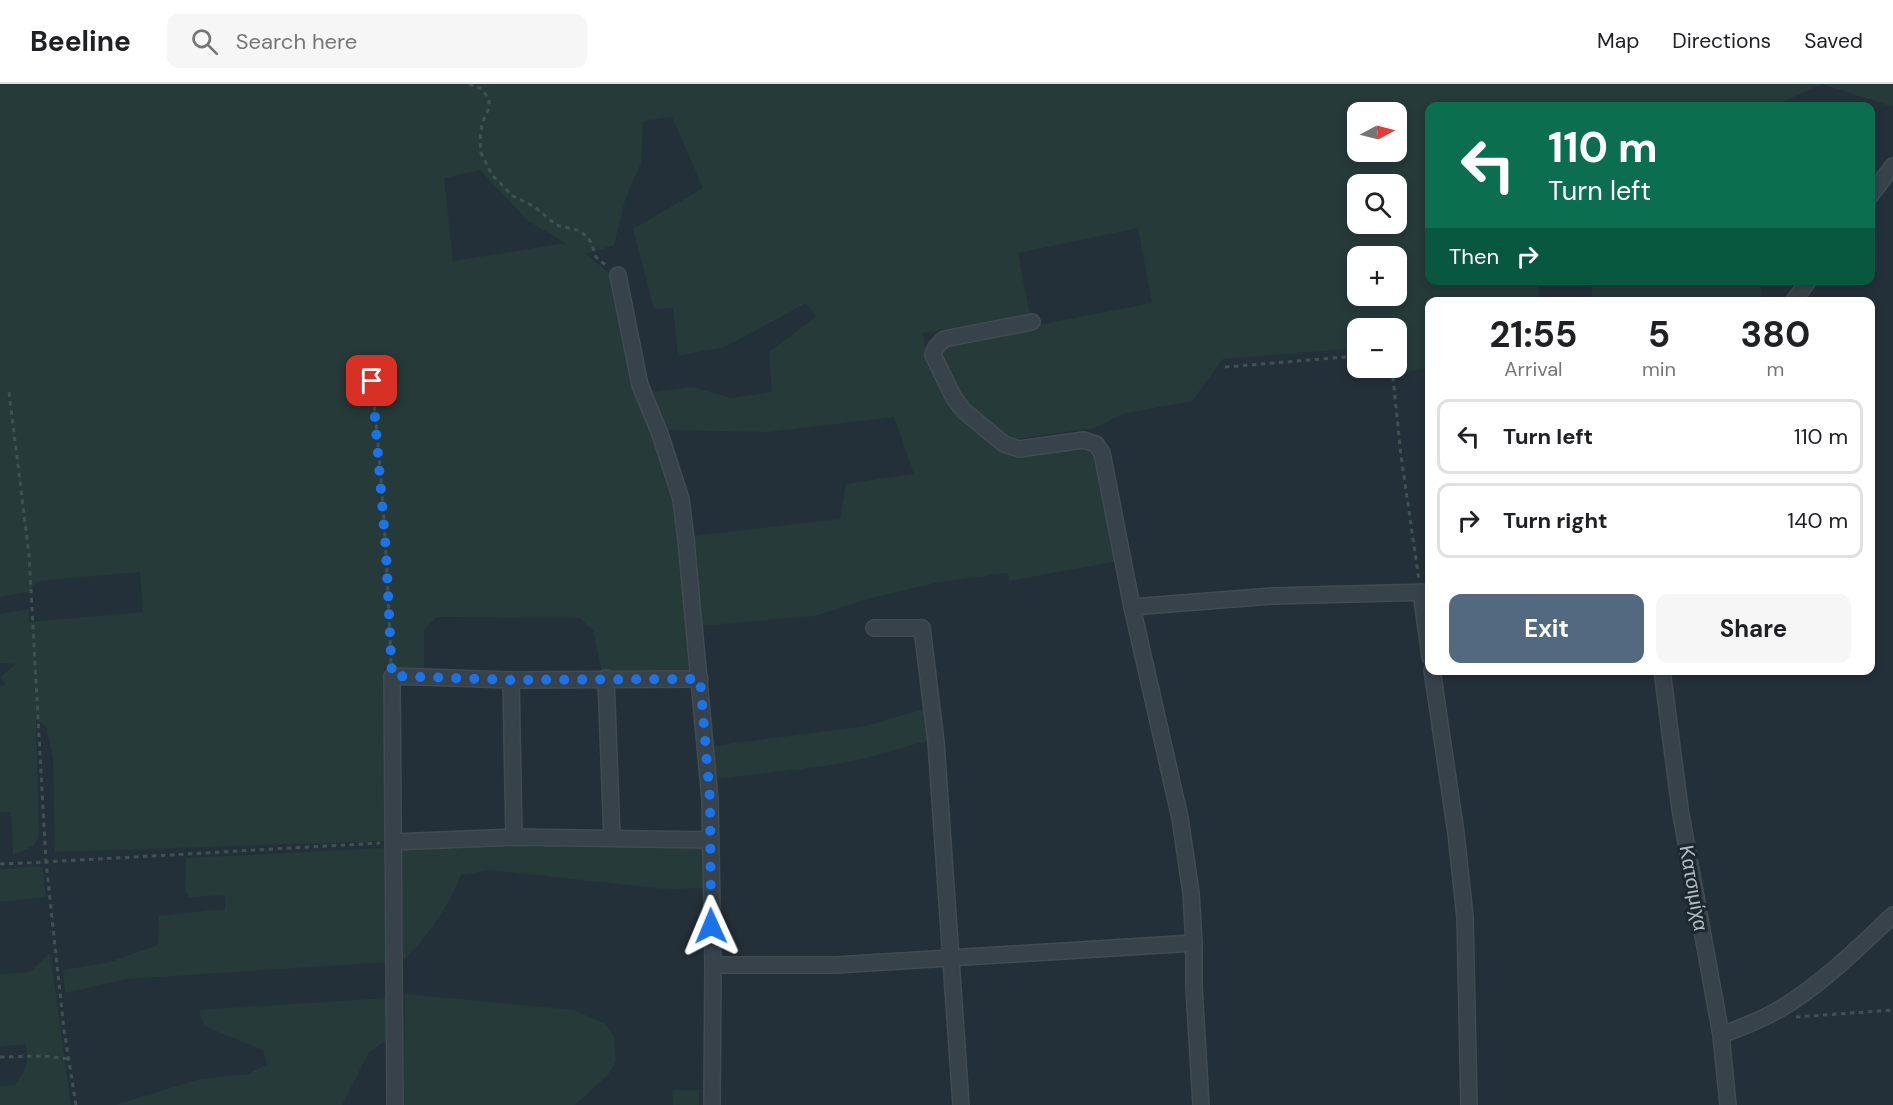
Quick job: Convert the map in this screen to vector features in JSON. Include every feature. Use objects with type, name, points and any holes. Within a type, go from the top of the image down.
[{"type":"street","points":[[1875,189],[1893,165]]},
{"type":"street","points":[[618,275],[640,385],[660,434],[681,499],[710,799],[713,965],[712,1105]]},
{"type":"street","points":[[1032,322],[944,339],[936,347],[933,355],[954,398],[964,411],[1011,447],[1018,449],[1084,440],[1096,444],[1102,453],[1132,607],[1180,818],[1191,893],[1201,1105]]},
{"type":"street","points":[[1132,607],[1273,596],[1425,592]]},
{"type":"street","points":[[874,628],[922,628],[936,742],[961,1105]]},
{"type":"street","points":[[1433,675],[1454,821],[1465,918],[1469,1105]]},
{"type":"street","name":"Κατσιμίχα","points":[[1663,675],[1680,808],[1721,1035],[1728,1105]]},
{"type":"street","points":[[395,1105],[392,676],[511,680],[700,679]]},
{"type":"street","points":[[606,678],[612,838]]},
{"type":"street","points":[[511,680],[514,837]]},
{"type":"street","points":[[393,842],[514,837],[710,840]]},
{"type":"street","points":[[1721,1035],[1751,1024],[1781,1008],[1823,978],[1893,915]]},
{"type":"street","points":[[713,965],[836,965],[1194,943]]},
{"type":"path","points":[[469,84],[482,89],[489,99],[489,108],[482,123],[480,140],[481,153],[492,175],[513,196],[535,207],[556,225],[581,231],[591,242],[596,257],[618,275]]},
{"type":"path","points":[[1225,367],[1347,357]]},
{"type":"path","points":[[369,362],[376,418],[386,551],[392,676]]},
{"type":"path","points":[[1393,378],[1401,456],[1425,592]]},
{"type":"path","points":[[9,392],[29,555],[46,862],[64,1030],[76,1105]]},
{"type":"path","points":[[0,864],[393,842]]},
{"type":"path","points":[[1796,1017],[1893,1010]]},
{"type":"path","points":[[0,1057],[42,1056],[70,1059]]},
{"type":"green space","points":[[0,84],[1822,84],[1783,102],[1425,102],[1425,285],[1538,285],[1539,297],[1425,297],[1425,369],[1407,372],[1407,318],[1347,318],[1347,349],[1223,359],[1192,401],[1122,414],[1095,428],[1017,439],[1000,434],[968,409],[944,365],[943,353],[950,342],[1152,303],[1138,228],[1018,253],[1030,315],[923,333],[928,360],[955,411],[1014,452],[1094,437],[1118,561],[1009,581],[1008,573],[939,582],[867,599],[815,616],[699,626],[693,536],[840,519],[846,484],[914,474],[894,417],[769,432],[668,430],[653,392],[692,387],[732,398],[772,392],[769,352],[816,317],[806,303],[725,347],[678,356],[673,308],[654,309],[633,229],[703,188],[672,117],[643,121],[641,162],[625,200],[614,245],[586,254],[611,275],[628,368],[658,445],[675,504],[692,670],[602,672],[593,630],[579,618],[436,617],[424,630],[424,669],[384,668],[384,841],[55,852],[53,758],[46,726],[36,720],[39,837],[33,846],[13,855],[11,812],[0,812],[0,686],[6,685],[0,677],[16,664],[0,663],[0,614],[29,609],[29,622],[143,612],[140,572],[38,581],[28,592],[0,597]],"holes":[[[480,170],[528,221],[566,243],[453,261],[444,178]]]},
{"type":"green space","points":[[1822,84],[1893,84],[1893,107]]},
{"type":"green space","points":[[1591,285],[1760,285],[1761,297],[1593,297]]},
{"type":"green space","points":[[927,708],[930,740],[863,759],[825,766],[715,779],[712,746],[866,726]]},
{"type":"green space","points":[[507,842],[706,848],[704,888],[665,889],[490,870],[461,875],[437,920],[405,959],[403,957],[400,847]]},
{"type":"green space","points":[[385,848],[390,962],[127,979],[65,993],[63,970],[110,962],[158,945],[159,916],[225,909],[225,895],[189,897],[185,891],[186,858]]},
{"type":"green space","points":[[42,866],[46,897],[0,902],[0,869]]},
{"type":"green space","points":[[50,953],[71,1105],[0,1105],[0,1086],[15,1085],[24,1071],[27,1055],[25,1044],[0,1047],[0,974],[30,972]]},
{"type":"green space","points":[[405,994],[574,1010],[605,1024],[614,1037],[616,1061],[608,1075],[575,1105],[404,1105]]},
{"type":"green space","points":[[386,998],[387,1040],[369,1052],[342,1105],[115,1105],[200,1079],[248,1074],[267,1064],[263,1050],[204,1026],[199,1010]]},
{"type":"green space","points":[[672,1090],[699,1090],[699,1105],[673,1105]]},
{"type":"route","points":[[372,381],[386,551],[392,676],[511,680],[700,679],[710,799],[711,926]]}]
